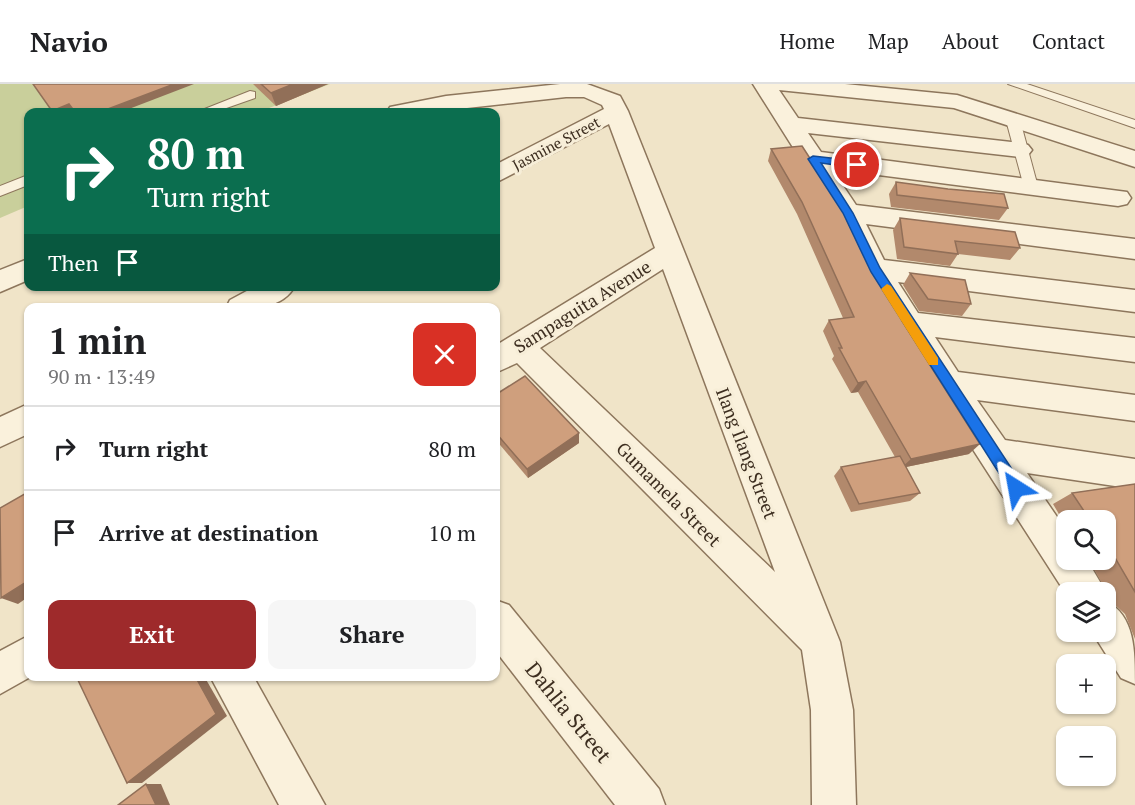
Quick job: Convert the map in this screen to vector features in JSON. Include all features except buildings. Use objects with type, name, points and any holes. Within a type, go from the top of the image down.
[{"type":"street","points":[[764,84],[848,213],[875,269],[947,383],[1080,582]]},
{"type":"street","points":[[780,84],[957,102],[1135,159]]},
{"type":"street","points":[[419,108],[566,90],[602,95],[612,101],[617,111]]},
{"type":"street","name":"Jasmine Street","points":[[500,172],[617,111]]},
{"type":"street","name":"Ilang Ilang Street","points":[[617,111],[820,642],[832,710],[834,805]]},
{"type":"street","points":[[790,124],[1020,150]]},
{"type":"street","points":[[813,159],[1126,198]]},
{"type":"street","points":[[848,213],[1135,249]]},
{"type":"street","name":"Sampaguita Avenue","points":[[507,354],[670,251]]},
{"type":"street","points":[[875,269],[1135,301]]},
{"type":"street","points":[[0,282],[24,271]]},
{"type":"street","points":[[249,303],[272,291]]},
{"type":"street","points":[[909,323],[1135,350]]},
{"type":"street","name":"Gumamela Street","points":[[507,354],[820,642]]},
{"type":"street","points":[[947,383],[1135,408]]},
{"type":"street","points":[[0,433],[24,420]]},
{"type":"street","points":[[993,453],[1135,474]]},
{"type":"street","name":"Dahlia Street","points":[[500,625],[643,805]]},
{"type":"street","points":[[1116,635],[1135,664]]},
{"type":"street","points":[[0,674],[24,659]]},
{"type":"street","points":[[233,681],[303,805]]},
{"type":"lane","points":[[1014,84],[1135,124]]},
{"type":"lane","points":[[215,108],[250,95]]},
{"type":"lane","points":[[1013,120],[1031,187]]},
{"type":"lane","points":[[0,191],[24,182]]},
{"type":"green space","points":[[0,84],[330,84],[269,108],[24,108],[24,208],[0,218]]},
{"type":"slow traffic","points":[[887,289],[933,361]]},
{"type":"route","points":[[857,165],[813,159],[848,213],[875,269],[1016,488]]}]
